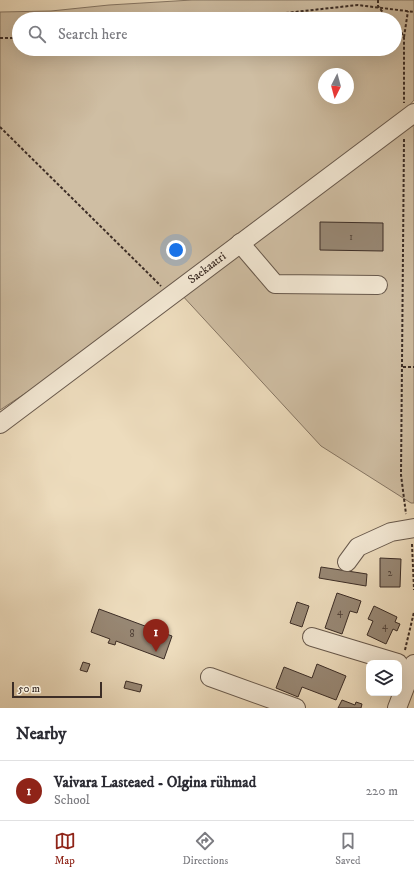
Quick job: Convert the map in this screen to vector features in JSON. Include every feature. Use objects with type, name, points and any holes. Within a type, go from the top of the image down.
[{"type":"street","name":"Saekaatri","points":[[0,424],[409,116]]},
{"type":"street","points":[[240,243],[275,284],[378,285]]},
{"type":"street","points":[[347,562],[358,547],[391,532],[411,528]]},
{"type":"street","points":[[312,637],[405,665],[403,706]]},
{"type":"street","points":[[210,677],[296,708]]},
{"type":"path","points":[[378,0],[378,6],[383,12]]},
{"type":"path","points":[[292,12],[344,6],[378,6],[414,12]]},
{"type":"path","points":[[408,11],[404,38],[409,116],[402,196],[403,367],[401,475],[411,528],[414,590]]},
{"type":"path","points":[[402,34],[404,38]]},
{"type":"path","points":[[0,38],[12,38]]},
{"type":"path","points":[[0,127],[170,295]]},
{"type":"path","points":[[403,367],[414,366]]},
{"type":"path","points":[[405,665],[414,612]]},
{"type":"shaded area","points":[[192,0],[414,0],[414,100],[409,106],[50,377],[0,410],[0,12],[51,11],[109,5]]},
{"type":"shaded area","points":[[414,125],[414,503],[411,503],[321,446],[180,293],[388,138]]},
{"type":"building","points":[[320,222],[383,223],[383,251],[320,250]]},
{"type":"building","points":[[380,558],[401,559],[400,587],[380,587]]},
{"type":"building","points":[[321,567],[367,574],[366,586],[319,578]]},
{"type":"building","points":[[337,593],[361,601],[357,613],[350,611],[342,634],[325,628]]},
{"type":"building","points":[[297,602],[309,606],[302,627],[290,623]]},
{"type":"building","points":[[374,606],[397,617],[395,622],[400,624],[397,631],[393,629],[386,644],[367,635],[373,621],[368,619]]},
{"type":"building","points":[[99,609],[172,636],[164,659],[116,641],[115,645],[108,643],[110,639],[91,632]]},
{"type":"building","points":[[83,662],[90,664],[87,672],[80,670]]},
{"type":"building","points":[[317,664],[346,676],[336,700],[302,687],[298,697],[276,688],[284,667],[312,678]]},
{"type":"building","points":[[126,681],[142,685],[140,692],[124,688]]},
{"type":"building","points":[[342,700],[355,705],[356,702],[362,704],[361,708],[338,708]]},
{"type":"place","name":"Vaivara Lasteaed - Olgina rühmad","points":[[156,652]]}]
